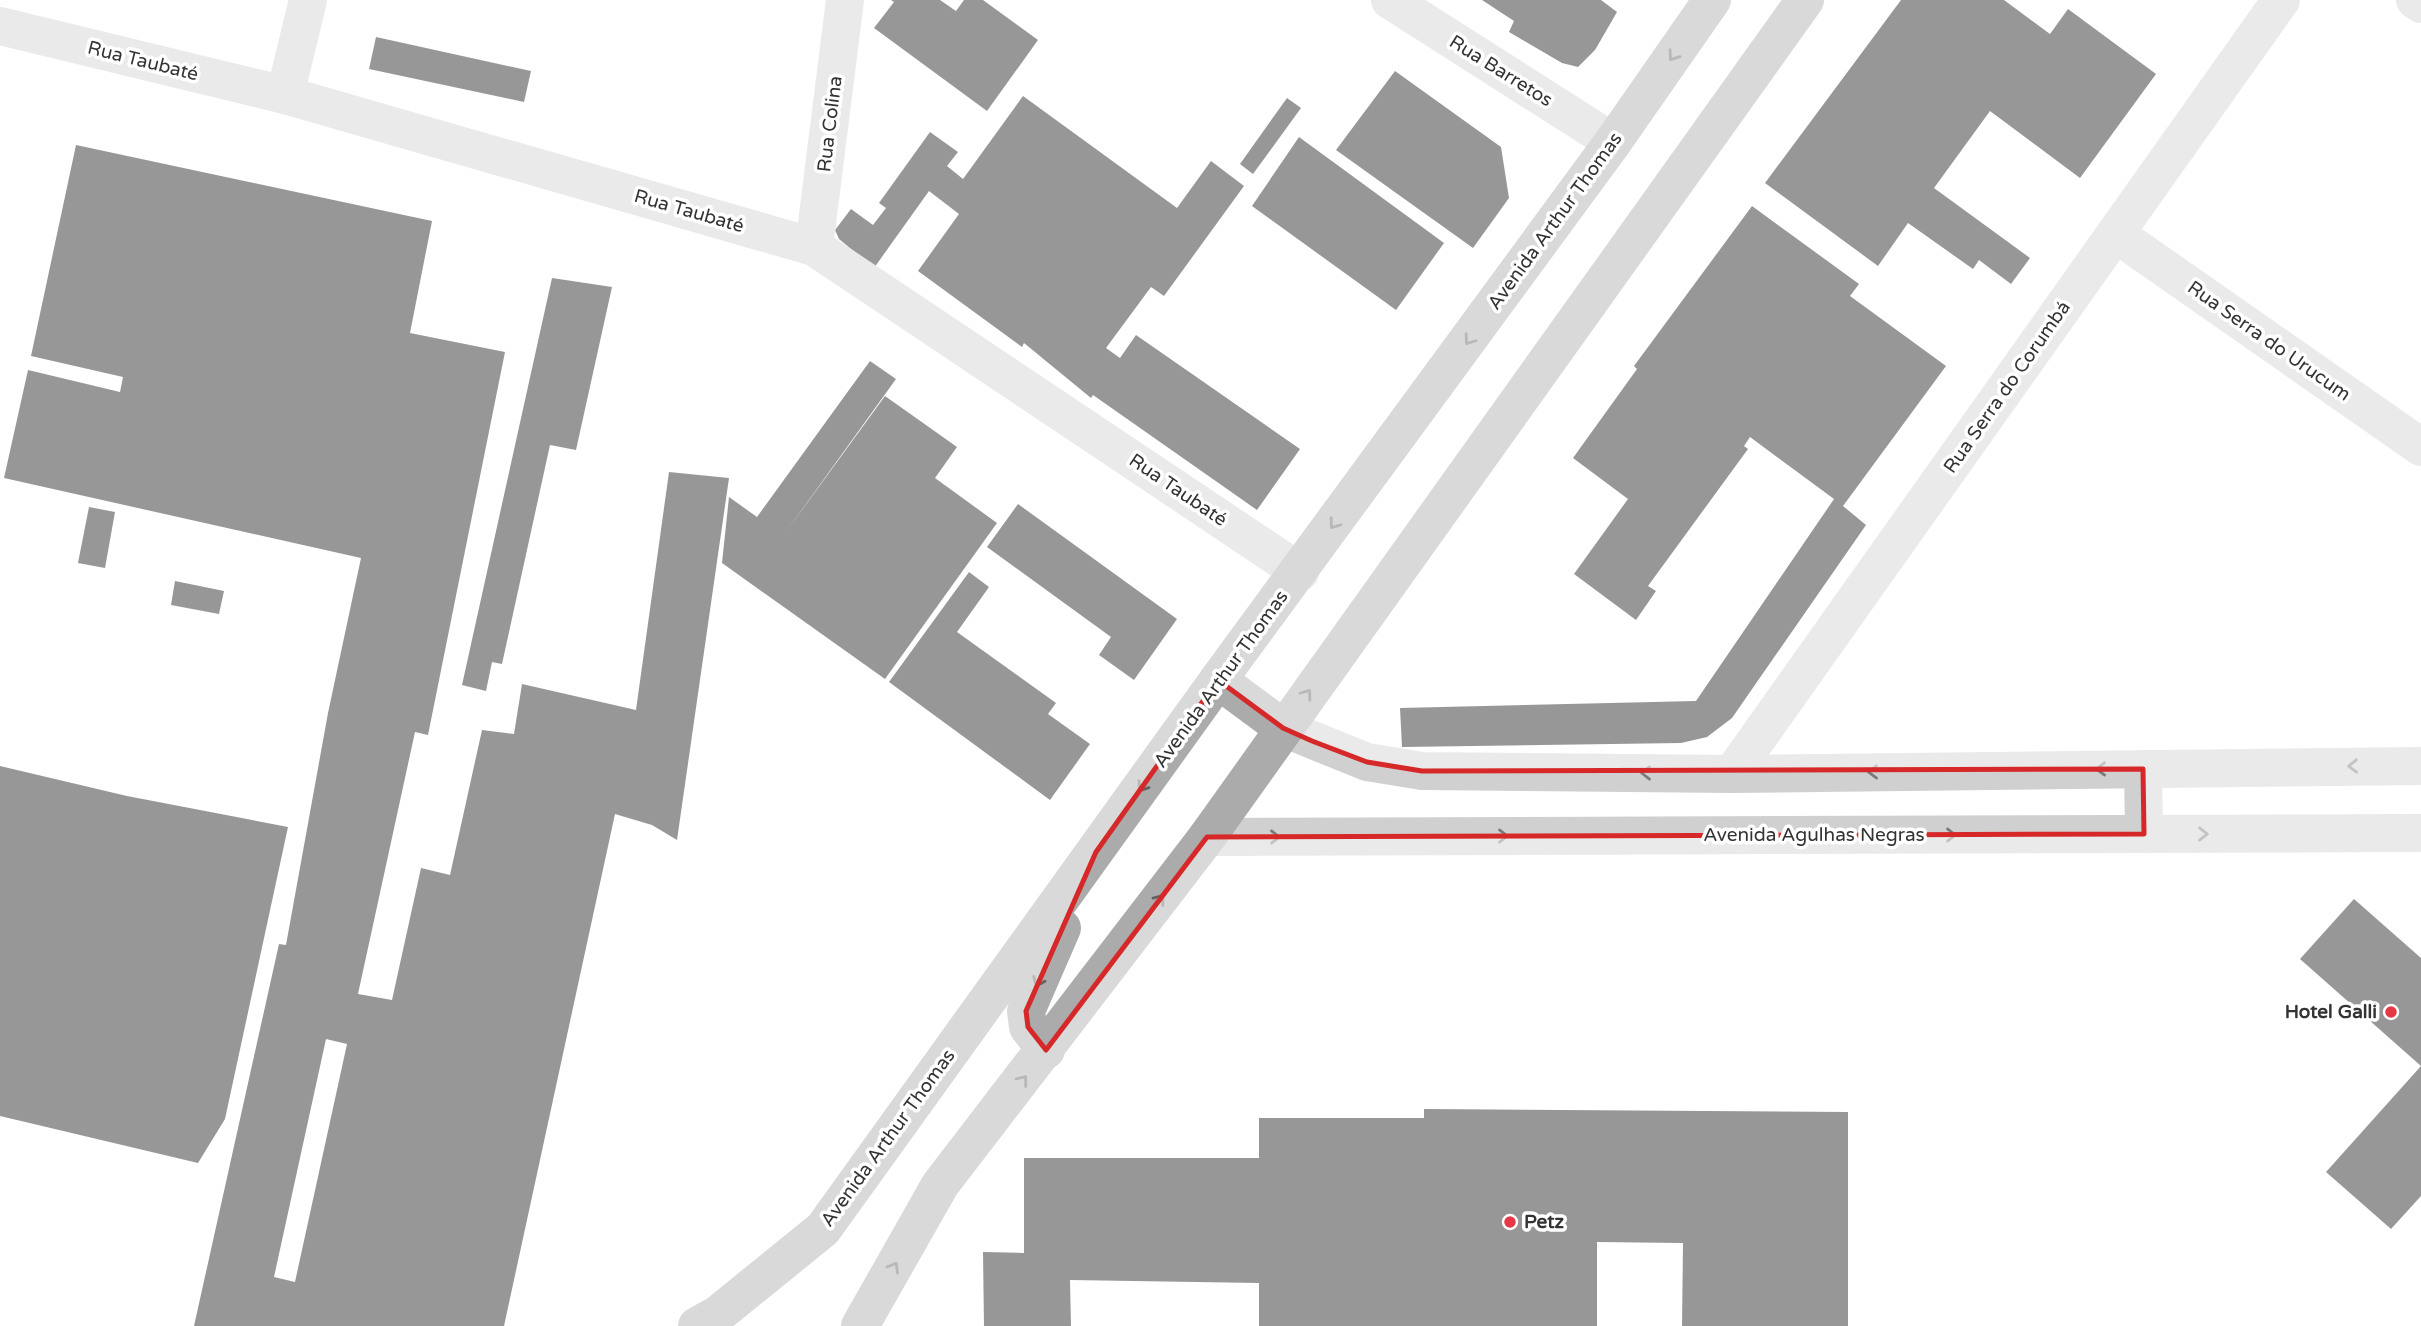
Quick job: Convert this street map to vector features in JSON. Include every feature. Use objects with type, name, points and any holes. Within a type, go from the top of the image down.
[{"type":"main road","name":"Avenida Arthur Thomas","points":[[696,1326],[717,1315],[822,1228],[1218,680],[1300,572],[1613,142],[1712,0]]},
{"type":"main road","points":[[860,1326],[940,1185],[1207,837],[1805,0]]},
{"type":"main road","points":[[1218,680],[1283,728]]},
{"type":"main road","points":[[1046,1050],[1028,1027],[1026,1011],[1096,852]]},
{"type":"street","points":[[285,95],[309,0]]},
{"type":"street","name":"Rua Colina","points":[[814,247],[845,0]]},
{"type":"street","name":"Rua Barretos","points":[[1390,0],[1613,142]]},
{"type":"street","name":"Rua Serra do Corumbá","points":[[1732,774],[2281,0]]},
{"type":"street","points":[[2415,0],[2421,4]]},
{"type":"street","name":"Rua Taubaté","points":[[0,26],[285,95],[814,247],[1300,572]]},
{"type":"street","name":"Rua Serra do Urucum","points":[[2116,234],[2421,447]]},
{"type":"street","points":[[1283,728],[1367,762],[1422,771],[1732,774],[2143,769],[2418,761]]},
{"type":"street","points":[[2143,769],[2144,834]]},
{"type":"street","name":"Avenida Agulhas Negras","points":[[1207,837],[2421,833]]},
{"type":"highlighted area","points":[[1218,680],[1283,728],[1312,741],[1367,762],[1422,771],[2143,769],[2144,834],[1207,837],[1046,1050],[1028,1027],[1026,1011],[1096,852]]},
{"type":"building","points":[[891,0],[940,0],[956,11],[964,0],[983,0],[1038,40],[987,111],[874,28],[894,2]]},
{"type":"building","points":[[1482,0],[1601,0],[1617,12],[1595,50],[1578,67],[1562,63],[1509,32],[1514,21]]},
{"type":"building","points":[[1901,0],[2004,0],[2050,34],[2068,9],[2156,74],[2080,178],[1990,111],[1934,188],[2030,258],[2011,284],[1979,260],[1973,269],[1908,223],[1878,266],[1765,183]]},
{"type":"building","points":[[376,37],[531,71],[524,102],[369,69]]},
{"type":"building","points":[[1395,71],[1501,147],[1509,198],[1473,248],[1336,150]]},
{"type":"building","points":[[1023,96],[1177,208],[1211,161],[1244,186],[1164,296],[1151,287],[1106,348],[1120,358],[1136,335],[1300,449],[1257,510],[1093,395],[1091,398],[1024,343],[1022,347],[918,271],[959,214],[929,191],[874,268],[839,239],[835,230],[851,209],[873,225],[886,208],[879,203],[930,132],[958,152],[947,166],[963,179]]},
{"type":"building","points":[[1287,98],[1301,108],[1253,174],[1240,164]]},
{"type":"building","points":[[1299,137],[1444,243],[1396,310],[1252,206]]},
{"type":"building","points":[[76,145],[432,221],[410,333],[505,352],[428,735],[415,732],[358,994],[392,1000],[421,868],[450,875],[482,730],[514,734],[522,684],[636,710],[669,472],[729,478],[677,840],[652,825],[615,814],[504,1326],[194,1326],[279,944],[286,945],[328,713],[361,558],[4,478],[28,370],[120,392],[123,377],[31,356]],"holes":[[[326,1039],[347,1044],[295,1282],[274,1277]]]},
{"type":"building","points":[[1752,206],[1859,284],[1850,296],[1946,366],[1843,506],[1866,525],[1732,718],[1707,737],[1681,743],[1402,747],[1400,708],[1696,701],[1834,499],[1750,437],[1744,446],[1748,449],[1648,586],[1656,591],[1636,620],[1574,574],[1628,499],[1573,458],[1637,369],[1634,366]]},
{"type":"building","points":[[552,278],[612,287],[576,450],[550,445],[502,664],[492,662],[486,691],[462,685]]},
{"type":"building","points":[[870,361],[896,379],[783,536],[885,396],[957,447],[935,478],[997,523],[885,679],[722,563],[729,497],[757,517]]},
{"type":"building","points":[[1018,504],[1177,619],[1134,680],[1099,655],[1111,637],[987,547]]},
{"type":"building","points":[[89,507],[115,512],[105,568],[78,563]]},
{"type":"building","points":[[969,572],[989,587],[957,632],[1056,703],[1048,714],[1090,744],[1050,800],[889,682]]},
{"type":"building","points":[[175,581],[224,591],[219,614],[171,605]]},
{"type":"building","points":[[0,766],[127,796],[288,827],[225,1119],[198,1163],[0,1116]]},
{"type":"building","name":"Hotel Galli","points":[[2354,899],[2421,958],[2421,1066],[2300,959]]},
{"type":"building","points":[[2421,1066],[2421,1196],[2391,1229],[2326,1172]]},
{"type":"building","points":[[1424,1109],[1848,1112],[1848,1326],[1682,1326],[1683,1243],[1597,1242],[1597,1326],[1259,1326],[1259,1283],[1070,1280],[1071,1326],[984,1326],[983,1252],[1024,1253],[1024,1158],[1259,1158],[1259,1118],[1424,1118]]},
{"type":"place","name":"Hotel Galli","points":[[2391,1012]]},
{"type":"place","name":"Petz","points":[[1510,1222]]}]
